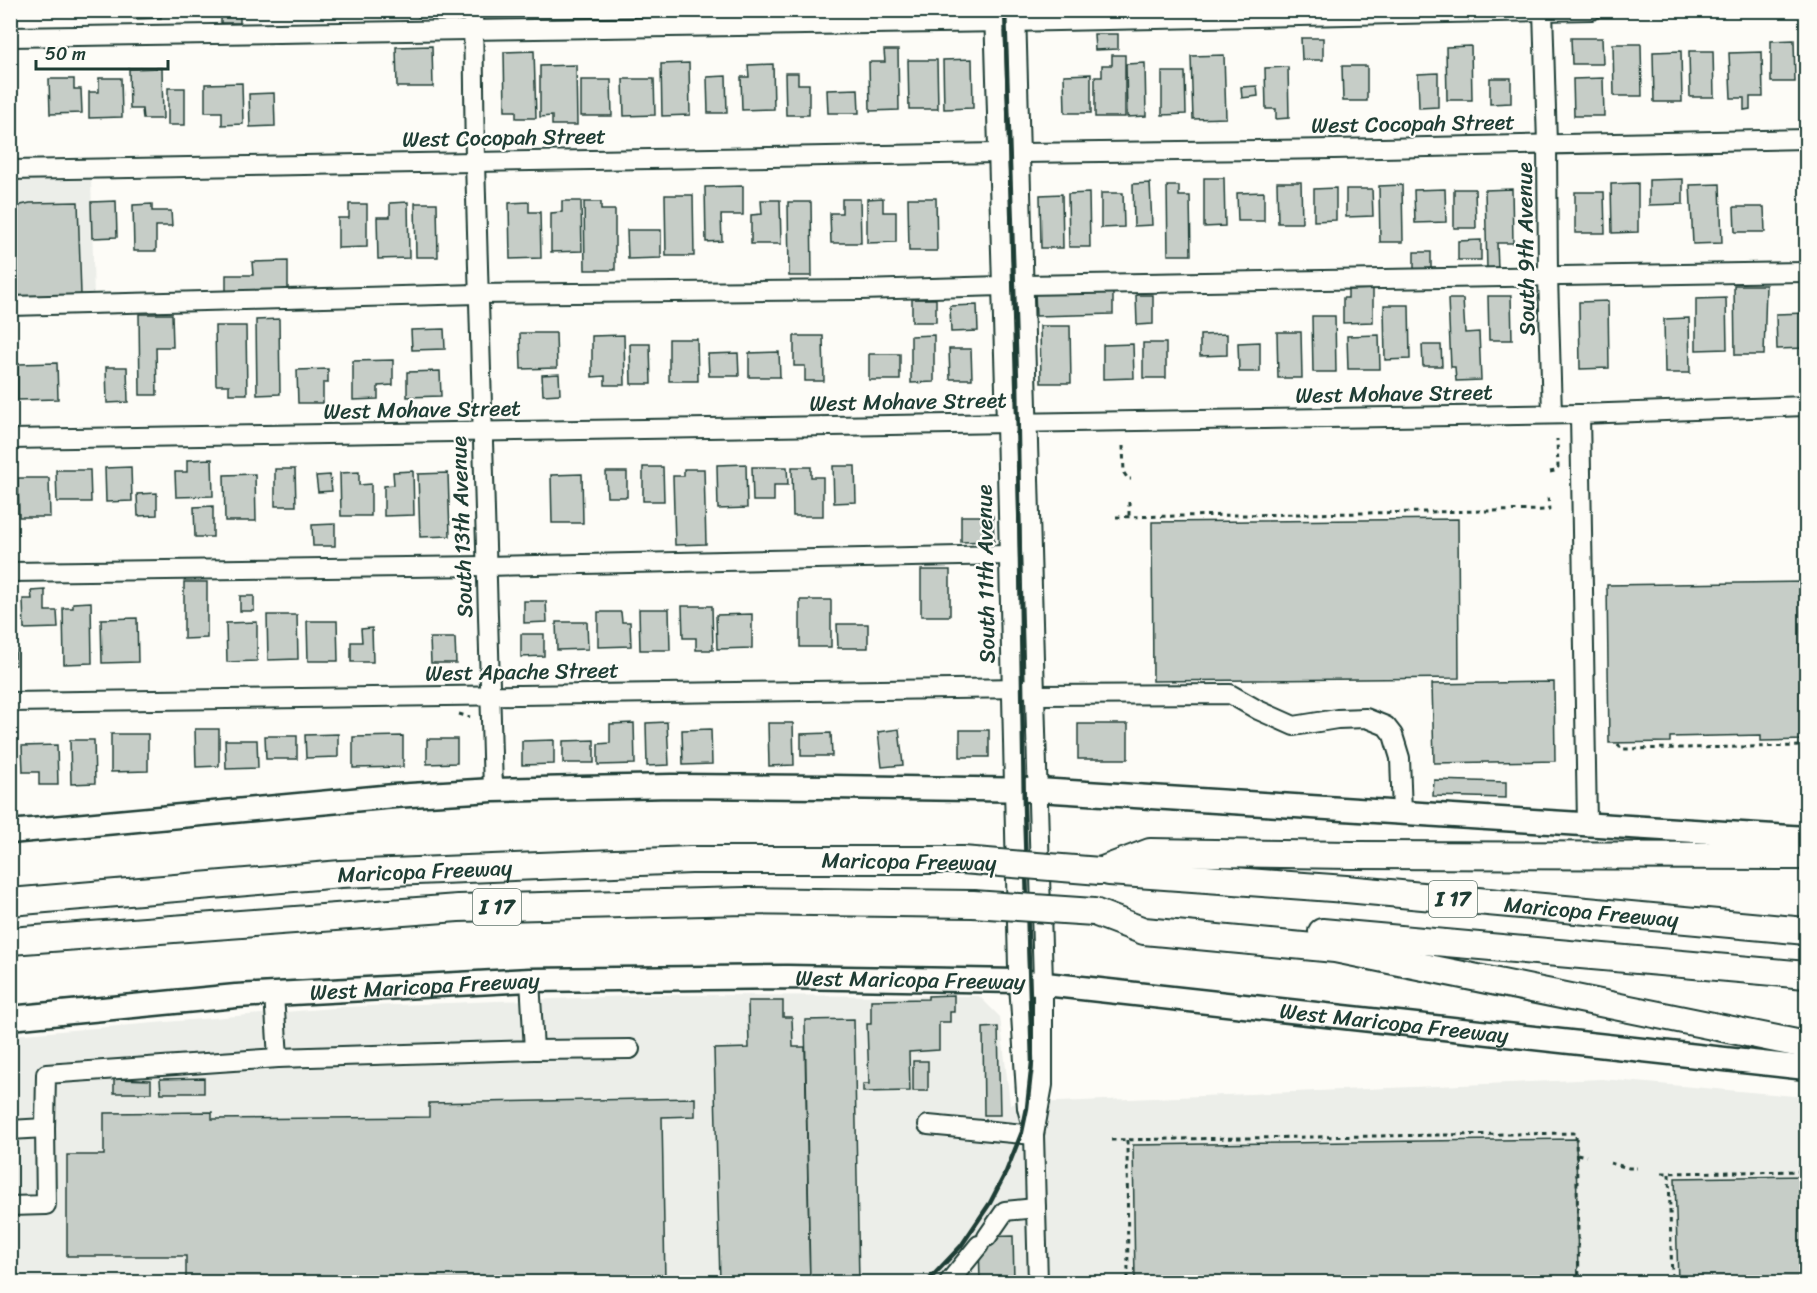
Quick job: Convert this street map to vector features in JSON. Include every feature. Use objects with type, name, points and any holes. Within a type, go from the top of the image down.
[{"type":"highway","points":[[1100,871],[1150,852],[1376,855],[1806,855]]},
{"type":"highway","name":"Maricopa Freeway","points":[[16,901],[341,874],[691,860],[962,860],[1346,889],[1806,932]]},
{"type":"highway","name":"Maricopa Freeway","points":[[16,940],[458,908],[745,901],[973,904],[1094,912],[1806,975]]},
{"type":"highway","points":[[1094,912],[1144,931],[1335,949],[1806,1045]]},
{"type":"main road","points":[[10,832],[394,796],[493,790],[672,786],[1038,790],[1806,838]]},
{"type":"main road","name":"West Maricopa Freeway","points":[[10,1018],[274,994],[530,980],[787,977],[1018,981],[1806,1068]]},
{"type":"street","name":"South 13th Avenue","points":[[473,10],[478,294],[493,790]]},
{"type":"street","points":[[10,37],[403,30],[474,31],[995,16],[1592,10]]},
{"type":"street","name":"South 9th Avenue","points":[[1543,11],[1552,414]]},
{"type":"street","name":"South 11th Avenue","points":[[995,16],[1018,981],[1027,1108],[1034,1135]]},
{"type":"street","name":"South 11th Avenue","points":[[1016,16],[1043,983],[1043,1084],[1034,1135],[1038,1282]]},
{"type":"street","name":"West Cocopah Street","points":[[1021,153],[1806,139]]},
{"type":"street","name":"West Cocopah Street","points":[[10,170],[998,153]]},
{"type":"street","points":[[1024,285],[1806,272]]},
{"type":"street","points":[[10,306],[478,294],[861,290],[1002,286]]},
{"type":"street","name":"West Mohave Street","points":[[10,439],[1580,414],[1806,406]]},
{"type":"street","points":[[1580,414],[1587,824]]},
{"type":"street","points":[[10,572],[486,566],[1008,555]]},
{"type":"street","name":"West Apache Street","points":[[10,702],[1012,689],[1035,692],[1230,694],[1294,726],[1337,719],[1366,718],[1386,726],[1393,735],[1400,758],[1402,813]]},
{"type":"street","points":[[530,980],[534,1050]]},
{"type":"street","points":[[274,994],[278,1058]]},
{"type":"street","points":[[10,1206],[46,1204],[46,1074],[278,1058],[630,1049]]},
{"type":"street","points":[[928,1125],[1034,1135]]},
{"type":"street","points":[[10,1130],[45,1128]]},
{"type":"street","points":[[949,1282],[1005,1211],[1036,1208]]},
{"type":"path","points":[[1550,472],[1555,471],[1558,466],[1557,439]]},
{"type":"path","points":[[1123,446],[1124,473],[1128,479],[1131,479]]},
{"type":"path","points":[[1116,517],[1549,510],[1548,496]]},
{"type":"path","points":[[1129,502],[1129,517]]},
{"type":"path","points":[[457,714],[470,717]]},
{"type":"path","points":[[1618,744],[1621,749],[1806,746]]},
{"type":"path","points":[[1111,1140],[1576,1133],[1579,1282]]},
{"type":"path","points":[[1126,1140],[1128,1282]]},
{"type":"path","points":[[1577,1154],[1586,1156]]},
{"type":"path","points":[[1610,1163],[1637,1168]]},
{"type":"path","points":[[1662,1173],[1806,1171]]},
{"type":"path","points":[[1669,1174],[1672,1282]]},
{"type":"shaded area","points":[[91,174],[94,301],[11,303],[10,175]]},
{"type":"shaded area","points":[[654,995],[979,996],[1000,1017],[1010,1104],[1602,1079],[1806,1097],[1806,1282],[11,1282],[10,1041],[13,1035],[344,1007]]},
{"type":"building","points":[[134,10],[161,10],[161,18],[134,19]]},
{"type":"building","points":[[221,10],[240,10],[240,23],[221,23]]},
{"type":"building","points":[[418,10],[432,10],[432,17],[418,17]]},
{"type":"building","points":[[1094,34],[1118,34],[1118,49],[1095,50]]},
{"type":"building","points":[[1301,38],[1323,38],[1323,60],[1302,60]]},
{"type":"building","points":[[1571,38],[1602,38],[1603,64],[1572,64]]},
{"type":"building","points":[[1794,40],[1795,82],[1771,82],[1771,41]]},
{"type":"building","points":[[1613,44],[1641,44],[1642,96],[1614,96]]},
{"type":"building","points":[[432,46],[433,87],[397,87],[396,47]]},
{"type":"building","points":[[1471,46],[1472,100],[1447,100],[1446,47]]},
{"type":"building","points":[[884,50],[898,50],[899,110],[870,111],[869,62],[885,62]]},
{"type":"building","points":[[534,51],[536,118],[516,118],[516,111],[505,111],[504,52]]},
{"type":"building","points":[[1681,51],[1682,102],[1654,102],[1653,52]]},
{"type":"building","points":[[1689,51],[1713,51],[1714,97],[1690,97]]},
{"type":"building","points":[[1762,52],[1763,97],[1750,97],[1750,109],[1744,110],[1744,98],[1731,98],[1729,53]]},
{"type":"building","points":[[1112,55],[1125,55],[1125,117],[1095,117],[1095,77],[1102,77],[1102,65],[1112,65]]},
{"type":"building","points":[[1224,55],[1226,118],[1193,119],[1191,56]]},
{"type":"building","points":[[972,59],[973,108],[944,109],[943,60]]},
{"type":"building","points":[[908,60],[937,60],[938,109],[909,109]]},
{"type":"building","points":[[689,63],[690,115],[662,116],[661,64]]},
{"type":"building","points":[[1145,63],[1146,116],[1127,117],[1126,64]]},
{"type":"building","points":[[773,64],[774,109],[742,110],[741,77],[749,77],[748,65]]},
{"type":"building","points":[[576,65],[577,125],[552,125],[552,116],[540,117],[540,66]]},
{"type":"building","points":[[1342,66],[1367,66],[1367,101],[1343,101]]},
{"type":"building","points":[[1288,67],[1289,118],[1276,119],[1276,109],[1266,109],[1265,68]]},
{"type":"building","points":[[162,68],[163,119],[143,119],[142,109],[130,109],[129,69]]},
{"type":"building","points":[[1162,72],[1185,72],[1186,114],[1162,115]]},
{"type":"building","points":[[785,73],[798,73],[798,84],[809,84],[809,115],[786,115]]},
{"type":"building","points":[[1438,73],[1438,107],[1419,108],[1418,74]]},
{"type":"building","points":[[1091,74],[1091,113],[1065,113],[1064,75]]},
{"type":"building","points":[[726,76],[727,113],[708,113],[707,77]]},
{"type":"building","points":[[99,78],[121,78],[122,117],[89,118],[89,92],[99,92]]},
{"type":"building","points":[[1490,78],[1511,78],[1511,103],[1490,104]]},
{"type":"building","points":[[1603,78],[1604,116],[1574,116],[1573,79]]},
{"type":"building","points":[[49,79],[74,79],[74,89],[81,89],[82,113],[50,114]]},
{"type":"building","points":[[623,79],[654,79],[655,115],[624,116]]},
{"type":"building","points":[[581,80],[611,80],[612,116],[581,116]]},
{"type":"building","points":[[242,83],[243,124],[222,125],[222,112],[205,112],[205,84]]},
{"type":"building","points":[[1257,86],[1258,96],[1242,98],[1241,87]]},
{"type":"building","points":[[168,88],[185,88],[185,125],[168,125]]},
{"type":"building","points":[[858,89],[859,113],[828,113],[827,90]]},
{"type":"building","points":[[274,93],[275,126],[250,127],[249,94]]},
{"type":"building","points":[[1204,178],[1224,178],[1225,226],[1204,227]]},
{"type":"building","points":[[1683,179],[1683,204],[1649,205],[1649,180]]},
{"type":"building","points":[[1277,182],[1301,182],[1302,223],[1278,223]]},
{"type":"building","points":[[1150,183],[1152,225],[1134,226],[1133,184]]},
{"type":"building","points":[[1638,183],[1638,232],[1612,233],[1611,184]]},
{"type":"building","points":[[1720,184],[1722,243],[1693,244],[1690,185]]},
{"type":"building","points":[[1402,185],[1403,242],[1380,242],[1379,186]]},
{"type":"building","points":[[743,186],[743,215],[721,215],[722,241],[706,242],[705,187]]},
{"type":"building","points":[[1167,186],[1179,186],[1179,196],[1190,196],[1191,255],[1168,255]]},
{"type":"building","points":[[1336,188],[1336,220],[1314,221],[1314,189]]},
{"type":"building","points":[[1346,189],[1372,189],[1373,216],[1346,217]]},
{"type":"building","points":[[1445,189],[1446,222],[1415,223],[1414,190]]},
{"type":"building","points":[[1454,189],[1475,189],[1476,228],[1454,228]]},
{"type":"building","points":[[1512,189],[1513,243],[1497,243],[1498,269],[1487,269],[1485,190]]},
{"type":"building","points":[[1264,192],[1264,221],[1238,221],[1237,193]]},
{"type":"building","points":[[1575,192],[1604,192],[1605,233],[1575,233]]},
{"type":"building","points":[[1089,193],[1090,247],[1069,247],[1068,194]]},
{"type":"building","points":[[1101,193],[1123,193],[1124,227],[1101,228]]},
{"type":"building","points":[[1062,194],[1063,248],[1041,248],[1040,195]]},
{"type":"building","points":[[665,195],[693,195],[694,256],[666,256]]},
{"type":"building","points":[[883,198],[883,212],[896,212],[896,242],[867,243],[867,199]]},
{"type":"building","points":[[908,198],[936,198],[937,251],[909,251]]},
{"type":"building","points":[[842,199],[860,199],[861,243],[831,243],[830,213],[842,213]]},
{"type":"building","points":[[761,200],[780,200],[781,244],[751,244],[751,215],[762,214]]},
{"type":"building","points":[[116,201],[117,237],[92,238],[91,202]]},
{"type":"building","points":[[562,201],[581,201],[582,251],[551,252],[551,213],[562,212]]},
{"type":"building","points":[[78,202],[81,295],[15,297],[12,217],[14,213],[21,205],[30,203]]},
{"type":"building","points":[[408,202],[409,258],[378,259],[377,217],[390,217],[390,203]]},
{"type":"building","points":[[529,202],[529,212],[540,212],[541,258],[510,259],[509,203]]},
{"type":"building","points":[[584,202],[601,202],[601,210],[615,210],[615,270],[585,270]]},
{"type":"building","points":[[788,202],[811,202],[812,276],[789,276]]},
{"type":"building","points":[[415,203],[437,203],[438,257],[416,257]]},
{"type":"building","points":[[152,204],[152,211],[171,211],[172,226],[156,226],[156,251],[134,251],[133,205]]},
{"type":"building","points":[[349,204],[367,204],[367,247],[338,248],[338,218],[349,218]]},
{"type":"building","points":[[1734,207],[1764,207],[1765,232],[1735,232]]},
{"type":"building","points":[[627,230],[661,230],[661,258],[628,259]]},
{"type":"building","points":[[1481,240],[1481,260],[1458,260],[1458,241]]},
{"type":"building","points":[[1414,252],[1431,252],[1431,271],[1414,271]]},
{"type":"building","points":[[288,261],[288,293],[226,294],[226,275],[253,275],[252,262]]},
{"type":"building","points":[[1734,285],[1766,285],[1764,355],[1735,355]]},
{"type":"building","points":[[1373,289],[1373,322],[1343,323],[1343,298],[1348,298],[1348,290]]},
{"type":"building","points":[[1113,290],[1113,314],[1036,316],[1035,292]]},
{"type":"building","points":[[1136,295],[1153,295],[1153,324],[1137,325]]},
{"type":"building","points":[[1488,296],[1511,296],[1512,340],[1489,340]]},
{"type":"building","points":[[1726,298],[1727,349],[1696,350],[1696,299]]},
{"type":"building","points":[[912,299],[936,299],[936,322],[912,322]]},
{"type":"building","points":[[1448,299],[1463,299],[1465,333],[1479,332],[1481,380],[1456,381],[1455,367],[1451,367]]},
{"type":"building","points":[[1608,301],[1609,368],[1580,369],[1579,302]]},
{"type":"building","points":[[977,305],[978,331],[951,332],[950,306]]},
{"type":"building","points":[[1384,305],[1409,305],[1410,359],[1385,360]]},
{"type":"building","points":[[1806,313],[1806,348],[1777,349],[1776,314]]},
{"type":"building","points":[[139,314],[172,314],[173,347],[156,347],[157,395],[140,395]]},
{"type":"building","points":[[1312,316],[1335,316],[1336,372],[1313,372]]},
{"type":"building","points":[[1689,318],[1690,373],[1665,373],[1664,319]]},
{"type":"building","points":[[279,319],[280,394],[257,395],[256,320]]},
{"type":"building","points":[[215,326],[246,326],[247,394],[229,394],[229,385],[216,385]]},
{"type":"building","points":[[1040,326],[1070,326],[1071,383],[1041,383]]},
{"type":"building","points":[[444,329],[445,349],[412,350],[411,330]]},
{"type":"building","points":[[1277,332],[1301,332],[1302,378],[1278,378]]},
{"type":"building","points":[[520,333],[556,333],[557,368],[521,369]]},
{"type":"building","points":[[1227,334],[1227,355],[1200,356],[1200,335]]},
{"type":"building","points":[[624,335],[625,385],[605,385],[605,376],[592,377],[592,336]]},
{"type":"building","points":[[934,335],[934,382],[911,383],[911,336]]},
{"type":"building","points":[[1379,335],[1380,369],[1348,369],[1347,336]]},
{"type":"building","points":[[794,336],[823,336],[824,381],[805,381],[805,366],[794,366]]},
{"type":"building","points":[[669,339],[697,339],[698,381],[669,381]]},
{"type":"building","points":[[1260,342],[1260,372],[1239,372],[1238,343]]},
{"type":"building","points":[[1143,343],[1166,343],[1166,378],[1143,378]]},
{"type":"building","points":[[630,344],[650,344],[651,384],[631,384]]},
{"type":"building","points":[[1133,344],[1134,378],[1103,379],[1103,345]]},
{"type":"building","points":[[1422,345],[1441,345],[1442,366],[1423,366]]},
{"type":"building","points":[[949,349],[971,349],[972,379],[950,379]]},
{"type":"building","points":[[779,352],[780,377],[749,377],[749,353]]},
{"type":"building","points":[[738,353],[739,376],[709,376],[708,354]]},
{"type":"building","points":[[869,354],[900,354],[900,380],[869,380]]},
{"type":"building","points":[[393,360],[393,385],[378,386],[378,399],[353,400],[353,361]]},
{"type":"building","points":[[57,363],[58,399],[18,400],[18,364]]},
{"type":"building","points":[[106,367],[127,367],[128,402],[107,403]]},
{"type":"building","points":[[328,369],[328,383],[323,383],[323,403],[298,403],[297,370]]},
{"type":"building","points":[[440,371],[441,396],[407,397],[407,372]]},
{"type":"building","points":[[559,374],[560,394],[543,395],[542,375]]},
{"type":"building","points":[[212,459],[213,496],[176,497],[175,472],[187,472],[187,460]]},
{"type":"building","points":[[746,464],[747,508],[718,509],[717,465]]},
{"type":"building","points":[[833,466],[855,466],[856,502],[834,503]]},
{"type":"building","points":[[131,467],[132,501],[106,502],[105,468]]},
{"type":"building","points":[[643,467],[663,467],[664,501],[643,501]]},
{"type":"building","points":[[752,467],[787,467],[788,485],[774,485],[774,501],[753,501]]},
{"type":"building","points":[[792,467],[811,467],[811,477],[823,477],[823,516],[793,516]]},
{"type":"building","points":[[275,469],[295,469],[296,506],[275,506]]},
{"type":"building","points":[[684,469],[704,469],[706,544],[675,545],[673,476],[684,476]]},
{"type":"building","points":[[56,470],[90,470],[91,502],[57,502]]},
{"type":"building","points":[[413,471],[414,515],[384,516],[384,486],[394,485],[393,472]]},
{"type":"building","points":[[359,472],[359,485],[371,484],[371,516],[341,516],[340,473]]},
{"type":"building","points":[[606,472],[627,472],[627,497],[607,497]]},
{"type":"building","points":[[448,473],[450,536],[420,537],[418,474]]},
{"type":"building","points":[[255,474],[256,521],[225,521],[224,475]]},
{"type":"building","points":[[582,474],[583,523],[552,523],[551,475]]},
{"type":"building","points":[[330,475],[332,491],[318,492],[316,476]]},
{"type":"building","points":[[10,478],[13,478],[13,501],[10,501]]},
{"type":"building","points":[[18,478],[49,478],[50,517],[19,517]]},
{"type":"building","points":[[157,493],[157,515],[138,516],[137,494]]},
{"type":"building","points":[[213,506],[213,537],[195,537],[194,507]]},
{"type":"building","points":[[961,516],[993,516],[994,541],[961,542]]},
{"type":"building","points":[[1458,519],[1459,678],[1153,681],[1152,522]]},
{"type":"building","points":[[335,524],[335,546],[313,546],[312,525]]},
{"type":"building","points":[[921,570],[950,570],[950,616],[921,616]]},
{"type":"building","points":[[184,582],[207,582],[207,638],[184,639]]},
{"type":"building","points":[[1806,582],[1805,740],[1761,741],[1761,735],[1670,737],[1670,742],[1609,743],[1607,585]]},
{"type":"building","points":[[45,590],[45,611],[57,611],[58,628],[24,629],[23,599],[32,599],[31,591]]},
{"type":"building","points":[[240,596],[254,596],[254,611],[240,611]]},
{"type":"building","points":[[800,600],[831,600],[831,647],[800,647]]},
{"type":"building","points":[[524,601],[546,601],[547,622],[524,623]]},
{"type":"building","points":[[91,602],[92,663],[64,664],[63,608],[73,608],[73,603]]},
{"type":"building","points":[[682,606],[712,606],[713,650],[696,650],[696,638],[683,638]]},
{"type":"building","points":[[639,609],[669,609],[670,650],[640,650]]},
{"type":"building","points":[[598,612],[621,612],[622,622],[630,622],[631,646],[598,647]]},
{"type":"building","points":[[752,614],[752,648],[717,649],[716,615]]},
{"type":"building","points":[[267,615],[297,615],[298,659],[268,660]]},
{"type":"building","points":[[137,618],[138,662],[102,663],[101,619]]},
{"type":"building","points":[[307,621],[337,621],[338,661],[308,661]]},
{"type":"building","points":[[10,622],[15,622],[16,665],[10,665]]},
{"type":"building","points":[[257,622],[257,661],[227,662],[226,623]]},
{"type":"building","points":[[556,622],[587,622],[588,649],[557,650]]},
{"type":"building","points":[[837,624],[868,624],[868,648],[838,648]]},
{"type":"building","points":[[372,628],[373,662],[351,662],[351,642],[362,642],[361,629]]},
{"type":"building","points":[[521,634],[544,634],[544,656],[521,657]]},
{"type":"building","points":[[430,638],[455,638],[456,663],[431,663]]},
{"type":"building","points":[[1554,682],[1555,761],[1434,763],[1432,684]]},
{"type":"building","points":[[667,722],[669,765],[647,766],[646,723]]},
{"type":"building","points":[[634,723],[635,764],[598,765],[598,744],[610,743],[610,724]]},
{"type":"building","points":[[768,723],[793,723],[794,765],[769,766]]},
{"type":"building","points":[[1078,724],[1128,724],[1128,759],[1078,759]]},
{"type":"building","points":[[195,729],[219,729],[219,766],[196,767]]},
{"type":"building","points":[[711,729],[712,764],[683,765],[682,730]]},
{"type":"building","points":[[899,729],[903,765],[882,767],[878,732]]},
{"type":"building","points":[[960,730],[989,730],[989,757],[960,757]]},
{"type":"building","points":[[831,733],[832,756],[801,756],[801,734]]},
{"type":"building","points":[[111,734],[148,734],[148,771],[111,772]]},
{"type":"building","points":[[338,734],[338,757],[306,758],[305,735]]},
{"type":"building","points":[[265,736],[297,736],[297,759],[266,759]]},
{"type":"building","points":[[403,736],[403,767],[353,768],[353,737]]},
{"type":"building","points":[[427,739],[457,739],[457,763],[427,764]]},
{"type":"building","points":[[70,740],[94,740],[95,783],[71,784]]},
{"type":"building","points":[[225,740],[257,740],[258,768],[226,769]]},
{"type":"building","points":[[554,740],[554,764],[522,765],[522,741]]},
{"type":"building","points":[[594,740],[594,763],[563,763],[563,741]]},
{"type":"building","points":[[57,745],[58,785],[39,785],[39,772],[23,772],[22,746]]},
{"type":"building","points":[[1434,780],[1506,782],[1506,798],[1433,796]]},
{"type":"building","points":[[954,995],[954,1012],[950,1012],[950,1022],[939,1022],[939,1050],[909,1052],[910,1091],[863,1092],[863,1084],[869,1084],[867,1024],[871,1024],[871,1000],[928,999],[928,996]]},
{"type":"building","points":[[748,1001],[783,1001],[783,1017],[792,1017],[793,1047],[805,1047],[810,1282],[720,1282],[714,1049],[749,1048]]},
{"type":"building","points":[[854,1019],[859,1282],[810,1282],[805,1020]]},
{"type":"building","points":[[998,1027],[1000,1115],[984,1115],[983,1028]]},
{"type":"building","points":[[913,1061],[928,1061],[928,1091],[913,1091]]},
{"type":"building","points":[[204,1078],[204,1093],[161,1093],[160,1079]]},
{"type":"building","points":[[114,1079],[151,1080],[151,1093],[114,1093]]},
{"type":"building","points":[[695,1098],[695,1116],[662,1117],[665,1282],[186,1282],[186,1256],[67,1256],[67,1155],[104,1155],[104,1113],[212,1112],[212,1119],[429,1117],[429,1103]]},
{"type":"building","points":[[1576,1139],[1578,1282],[1135,1282],[1133,1145]]},
{"type":"building","points":[[1806,1176],[1806,1282],[1678,1282],[1675,1178]]},
{"type":"building","points":[[1013,1236],[1014,1282],[980,1282],[979,1237]]},
{"type":"railway","points":[[927,1282],[961,1246],[990,1203],[1006,1172],[1022,1132],[1032,1062],[1024,806],[1017,380],[1005,10]]}]
